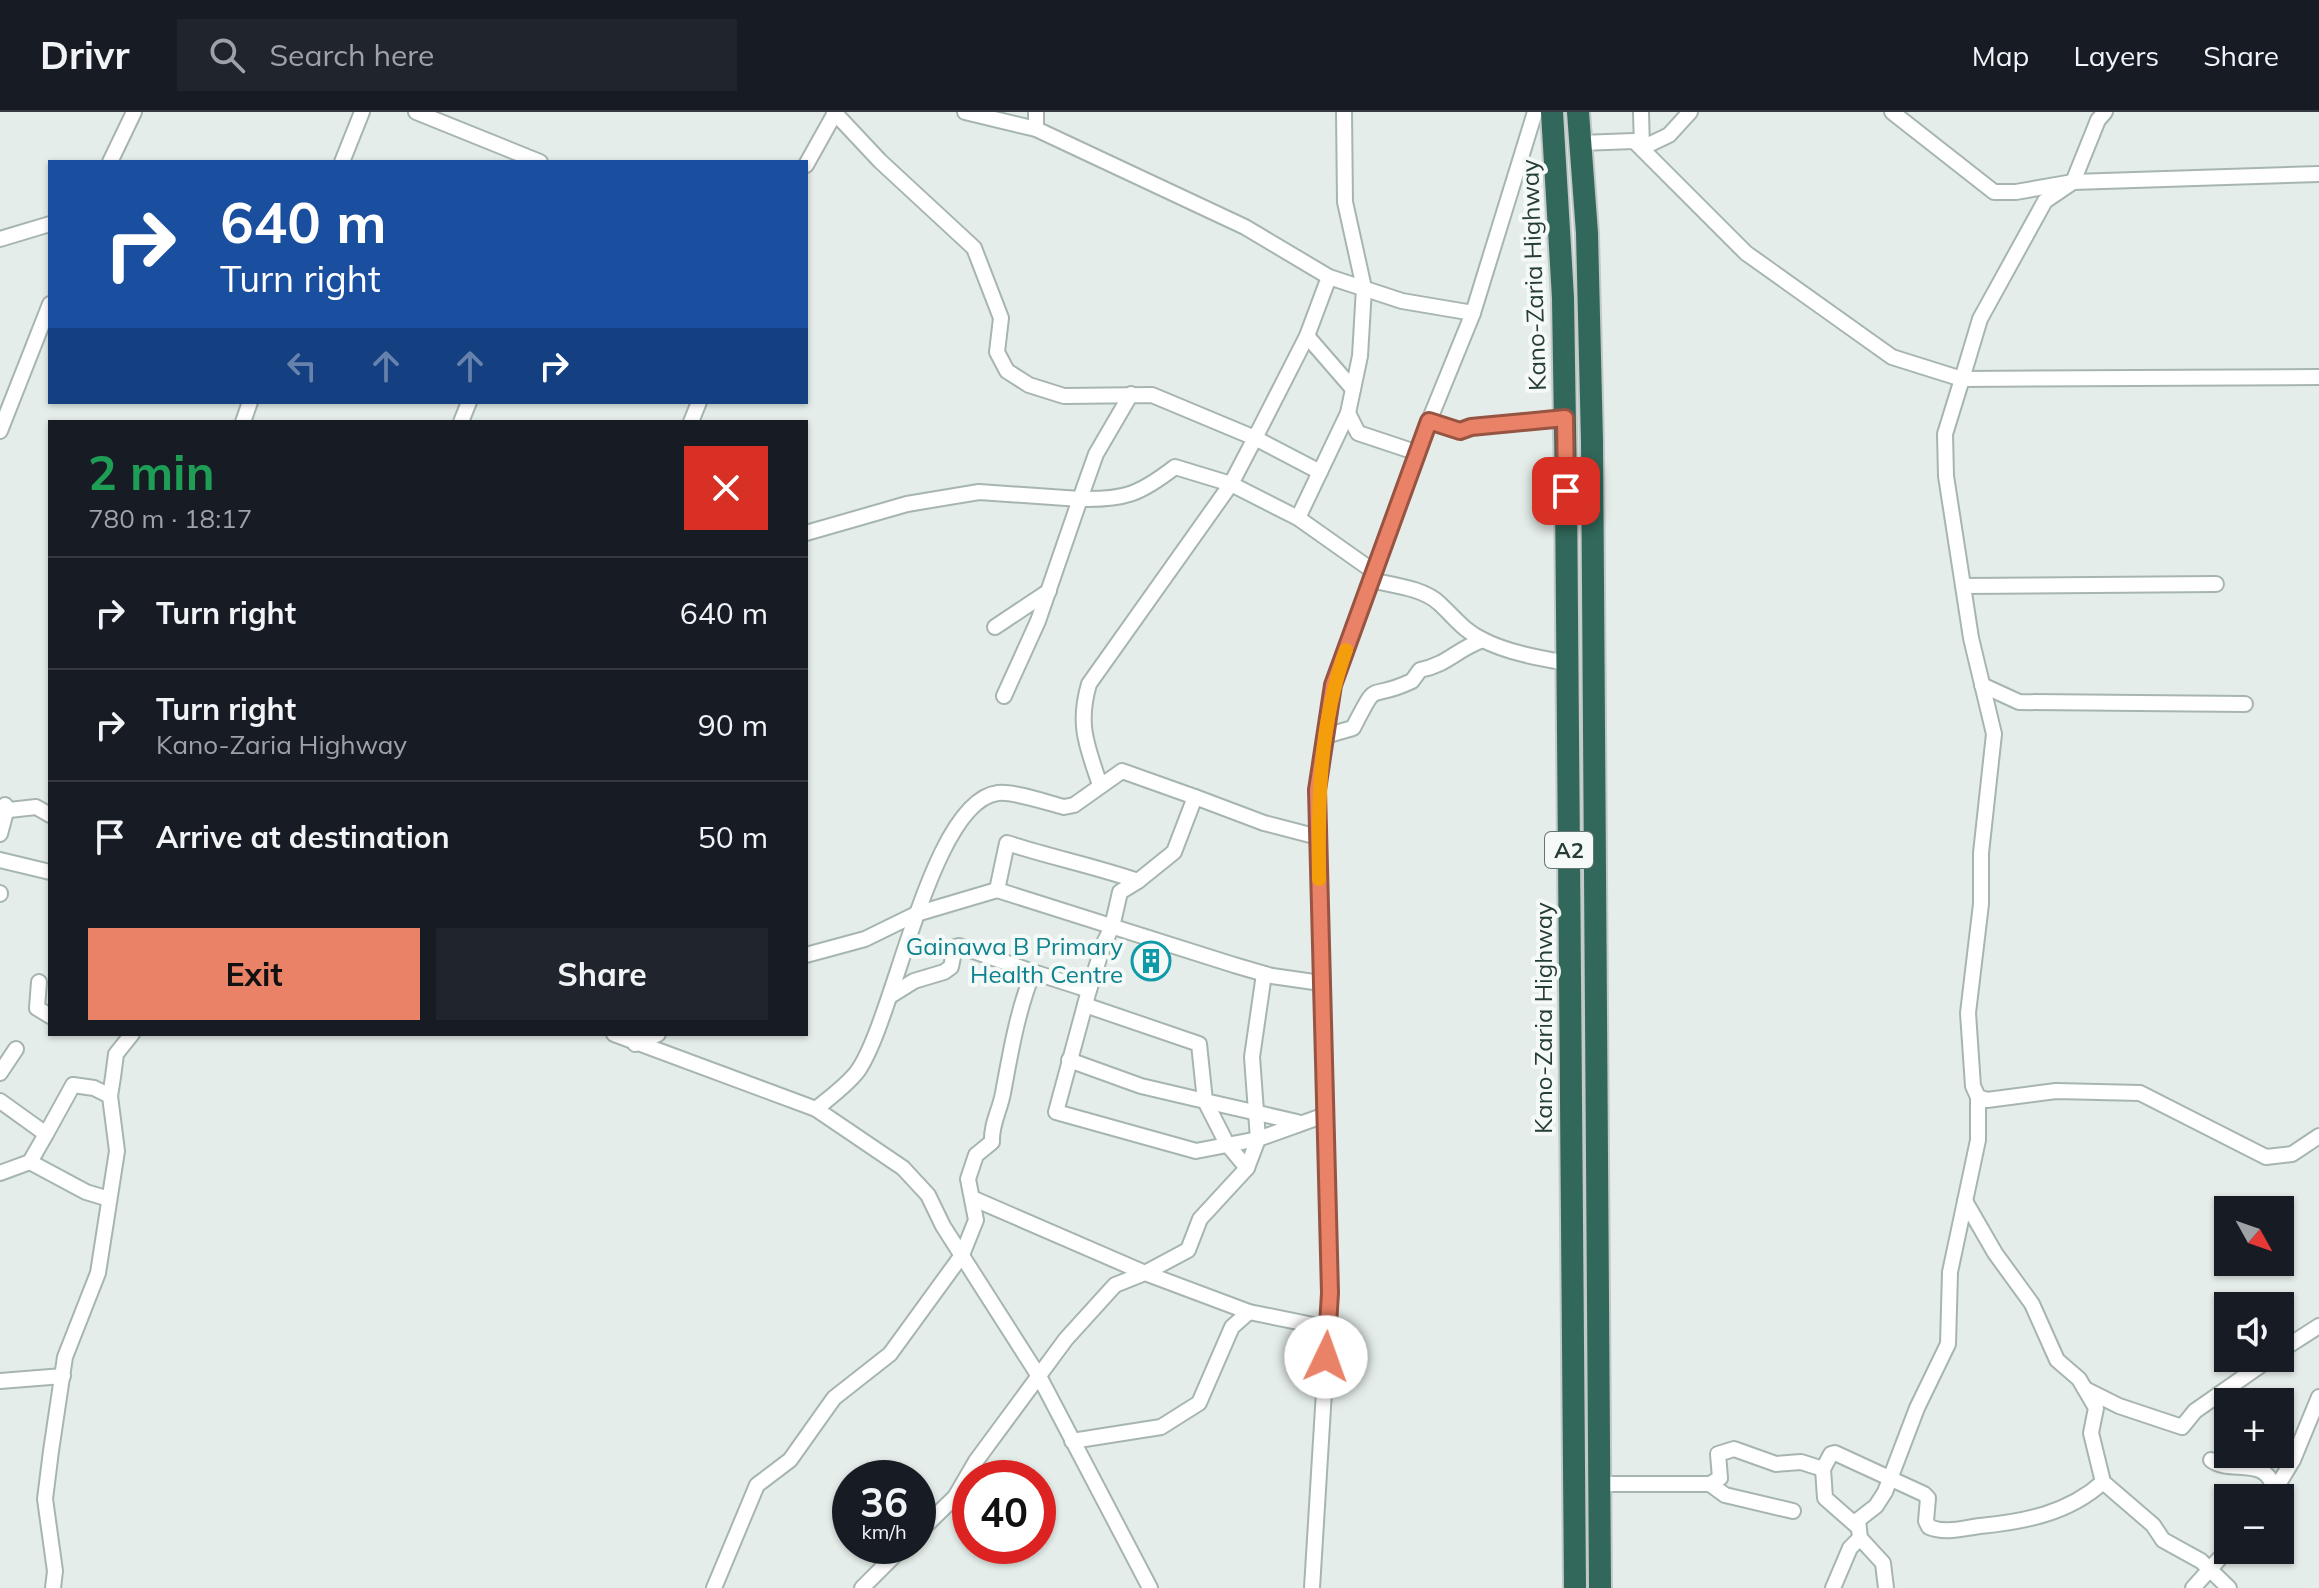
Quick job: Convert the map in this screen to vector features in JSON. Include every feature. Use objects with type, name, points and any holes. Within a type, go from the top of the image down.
[{"type":"highway","name":"Kano-Zaria Highway","points":[[1552,112],[1565,418],[1575,1588]]},
{"type":"highway","name":"A2","points":[[1578,112],[1587,233],[1592,441],[1600,1588]]},
{"type":"street","points":[[111,160],[134,112]]},
{"type":"street","points":[[343,160],[362,112]]},
{"type":"street","points":[[416,112],[535,160]]},
{"type":"street","points":[[965,112],[1036,129],[1245,227],[1329,277],[1402,301],[1473,313]]},
{"type":"street","points":[[1036,112],[1036,129]]},
{"type":"street","points":[[1298,518],[1348,413],[1360,356],[1364,288],[1345,202],[1344,112]]},
{"type":"street","points":[[1312,1588],[1328,1328],[1317,790],[1325,736],[1333,685],[1429,421],[1473,313],[1535,112]]},
{"type":"street","points":[[1641,112],[1642,148]]},
{"type":"street","points":[[1642,148],[1669,135],[1690,112]]},
{"type":"street","points":[[1892,112],[1994,192],[2016,192],[2073,182],[2319,174]]},
{"type":"street","points":[[1833,1588],[1859,1532],[1863,1513],[1876,1506],[1890,1479],[1917,1408],[1948,1344],[1950,1272],[1978,1140],[1978,1097],[1973,1086],[1968,1013],[1994,734],[1963,586],[1946,476],[1945,434],[1980,319],[2045,201],[2073,182],[2098,120],[2105,112]]},
{"type":"street","points":[[808,161],[835,113],[880,161],[974,248],[1001,318],[997,352],[1007,371],[1029,385],[1064,396],[1152,395],[1255,438],[1320,472]]},
{"type":"street","points":[[1580,143],[1634,141],[1746,253],[1892,357],[1962,379],[2319,377]]},
{"type":"street","points":[[0,239],[48,225]]},
{"type":"street","points":[[1100,785],[1083,733],[1082,708],[1089,684],[1231,484],[1307,336],[1329,277]]},
{"type":"street","points":[[0,431],[48,309]]},
{"type":"street","points":[[1307,336],[1353,389]]},
{"type":"street","points":[[1004,696],[1049,591],[1091,464],[1131,394]]},
{"type":"street","points":[[1348,413],[1353,426],[1364,437],[1418,453]]},
{"type":"street","points":[[1429,421],[1460,431],[1471,427],[1565,418]]},
{"type":"street","points":[[808,532],[917,502],[979,492],[1112,500],[1138,494],[1175,467],[1231,484],[1298,518],[1372,576],[1439,602],[1455,623],[1483,640],[1525,655],[1567,663]]},
{"type":"street","points":[[1963,586],[2216,584]]},
{"type":"street","points":[[995,627],[1049,591]]},
{"type":"street","points":[[1325,736],[1353,728],[1365,700],[1374,690],[1399,687],[1412,681],[1420,670],[1443,666],[1464,647],[1483,640]]},
{"type":"street","points":[[1982,685],[2019,702],[2245,704]]},
{"type":"street","points":[[816,1109],[857,1072],[890,996],[916,914],[957,823],[980,802],[997,793],[1064,807],[1074,805],[1122,771],[1264,823],[1318,837]]},
{"type":"street","points":[[1195,797],[1174,852],[1120,892],[1056,1112],[1196,1151],[1258,1139],[1298,1122],[1325,1115]]},
{"type":"street","points":[[0,834],[2,807],[36,807],[48,814]]},
{"type":"street","points":[[997,890],[1007,843],[1050,857],[1064,857],[1138,881]]},
{"type":"street","points":[[0,860],[48,872]]},
{"type":"street","points":[[808,954],[865,939],[916,914],[997,890],[1264,974],[1321,983]]},
{"type":"street","points":[[890,996],[914,981],[944,972],[959,946],[1089,990]]},
{"type":"street","points":[[714,1588],[757,1485],[790,1460],[840,1392],[890,1354],[962,1255],[976,1220],[968,1179],[976,1155],[992,1142],[991,1130],[1003,1093],[1011,1035],[1025,1005],[1033,972]]},
{"type":"street","points":[[936,1515],[955,1497],[976,1461],[1066,1339],[1115,1285],[1188,1250],[1200,1219],[1247,1168],[1258,1139],[1252,1057],[1264,974]]},
{"type":"street","points":[[39,982],[37,1008],[48,1015]]},
{"type":"street","points":[[1085,1005],[1199,1044],[1205,1101],[1227,1144],[1247,1168]]},
{"type":"street","points":[[53,1588],[55,1571],[45,1499],[65,1357],[98,1273],[117,1151],[110,1096],[116,1054],[130,1036]]},
{"type":"street","points":[[618,1036],[816,1109],[903,1168],[928,1195],[1040,1378],[1150,1588]]},
{"type":"street","points":[[635,1044],[653,1036]]},
{"type":"street","points":[[0,1073],[16,1049]]},
{"type":"street","points":[[1069,1060],[1141,1086],[1298,1122]]},
{"type":"street","points":[[0,1173],[30,1162],[73,1085],[94,1088],[110,1096]]},
{"type":"street","points":[[1978,1097],[1987,1100],[2056,1091],[2140,1093],[2266,1157],[2292,1154],[2319,1136]]},
{"type":"street","points":[[0,1101],[46,1134]]},
{"type":"street","points":[[30,1162],[86,1192],[109,1199]]},
{"type":"street","points":[[972,1198],[1111,1255],[1145,1273],[1249,1312],[1328,1328]]},
{"type":"street","points":[[1965,1201],[1987,1242],[2032,1304],[2057,1360],[2079,1379],[2096,1408],[2091,1433],[2103,1482],[2153,1525],[2163,1540],[2210,1570],[2229,1588]]},
{"type":"street","points":[[1072,1441],[1161,1427],[1199,1403],[1232,1327],[1249,1312]]},
{"type":"street","points":[[2294,1342],[2319,1326]]},
{"type":"street","points":[[2085,1389],[2119,1406],[2182,1427],[2195,1411],[2251,1372]]},
{"type":"street","points":[[0,1381],[63,1376]]},
{"type":"street","points":[[2278,1484],[2293,1460],[2319,1397]]},
{"type":"street","points":[[1600,1484],[1710,1484],[1720,1478],[1718,1454],[1727,1449],[1750,1452],[1776,1464],[1801,1462],[1823,1469]]},
{"type":"street","points":[[1886,1588],[1883,1563],[1859,1532],[1825,1498],[1823,1469],[1831,1454],[1835,1453],[1928,1498],[1926,1521],[1937,1530],[2032,1520],[2075,1502],[2103,1482]]},
{"type":"street","points":[[2211,1460],[2219,1466],[2239,1464],[2263,1472],[2270,1476],[2271,1484]]},
{"type":"street","points":[[1710,1484],[1725,1495],[1793,1511]]},
{"type":"street","points":[[2075,1502],[2117,1496]]},
{"type":"street","points":[[862,1588],[886,1564]]},
{"type":"street","points":[[2193,1588],[2215,1564]]},
{"type":"slow traffic","points":[[1319,879],[1317,790],[1333,685],[1346,650]]},
{"type":"place","name":"Gainawa B Primary Health Centre","points":[[1151,961]]},
{"type":"route","points":[[1326,1357],[1330,1293],[1317,790],[1333,685],[1429,421],[1460,431],[1471,427],[1565,418],[1566,491]]}]
